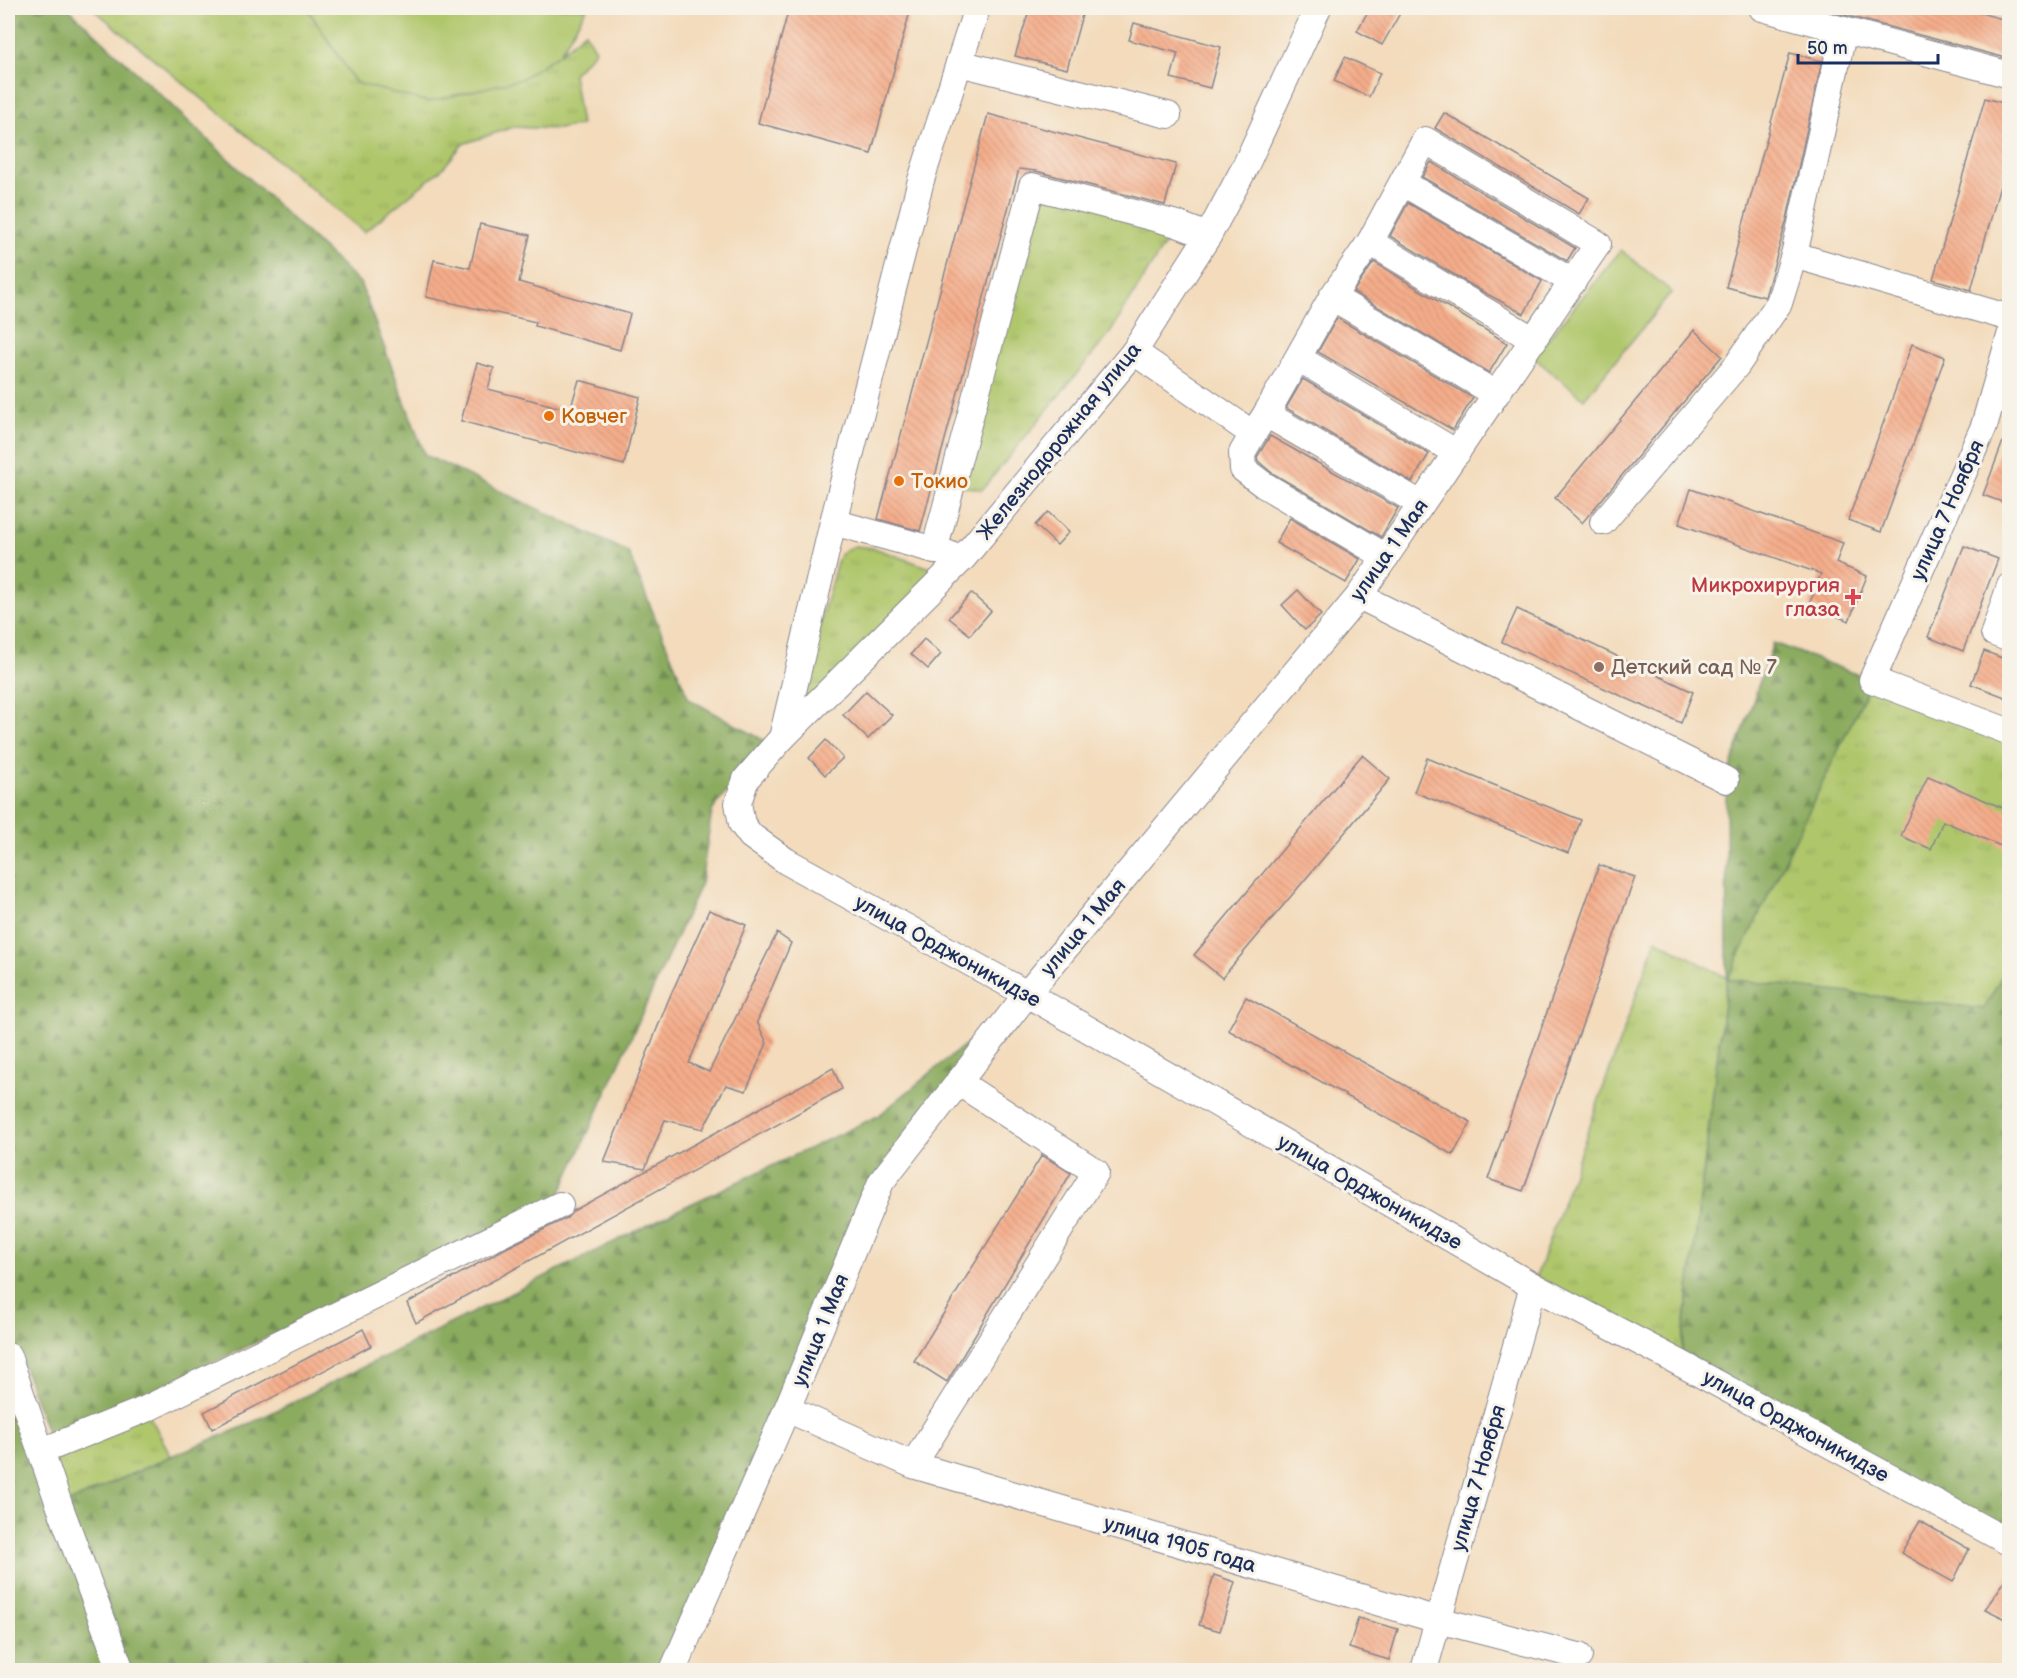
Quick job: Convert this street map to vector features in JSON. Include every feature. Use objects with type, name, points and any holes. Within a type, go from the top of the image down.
[{"type":"street","points":[[782,738],[833,522],[921,180],[977,8]]},
{"type":"street","name":"Железнодорожная улица","points":[[742,824],[738,803],[746,780],[782,738],[819,704],[964,557],[1134,352],[1208,236],[1244,169],[1318,8]]},
{"type":"street","points":[[1762,8],[1812,14],[1844,30],[2010,75]]},
{"type":"street","points":[[1603,522],[1737,365],[1779,303],[1794,255],[1844,30]]},
{"type":"street","points":[[959,63],[1168,115]]},
{"type":"street","name":"улица 1 Мая","points":[[673,1671],[788,1409],[881,1182],[1027,994],[1359,596],[1598,244],[1425,140],[1403,183]]},
{"type":"street","points":[[1386,556],[1264,485],[1243,469],[1242,453],[1332,297],[1370,242],[1403,183],[1573,282]]},
{"type":"street","points":[[934,551],[1032,186],[1177,224],[1208,236]]},
{"type":"street","points":[[1370,242],[1534,340]]},
{"type":"street","points":[[1794,255],[2010,318]]},
{"type":"street","points":[[1332,297],[1496,394]]},
{"type":"street","name":"улица 7 Ноября","points":[[2010,336],[1984,426],[1872,680],[2010,732]]},
{"type":"street","points":[[1134,352],[1260,424],[1421,504]]},
{"type":"street","points":[[1298,358],[1456,453]]},
{"type":"street","points":[[833,522],[934,551],[964,557]]},
{"type":"street","points":[[2010,586],[1994,633],[2010,639]]},
{"type":"street","points":[[1359,596],[1726,780]]},
{"type":"street","name":"улица Орджоникидзе","points":[[742,824],[751,836],[786,861],[1027,994],[1533,1286],[1680,1363],[2010,1543]]},
{"type":"street","points":[[913,1465],[1096,1172],[958,1082]]},
{"type":"street","points":[[42,1451],[146,1409],[560,1205]]},
{"type":"street","name":"улица 7 Ноября","points":[[1424,1671],[1533,1286]]},
{"type":"street","points":[[8,1356],[60,1507],[121,1671]]},
{"type":"street","name":"улица 1905 года","points":[[788,1409],[913,1465],[1438,1620],[1579,1656]]},
{"type":"green space","points":[[8,8],[68,8],[360,283],[425,455],[628,552],[689,699],[765,741],[712,811],[701,883],[558,1199],[50,1440],[8,1323]]},
{"type":"green space","points":[[92,8],[307,8],[356,83],[521,79],[560,53],[585,32],[596,50],[573,74],[581,125],[558,129],[513,127],[463,144],[442,169],[364,232]]},
{"type":"green space","points":[[307,8],[587,8],[560,53],[521,79],[428,102],[356,83]]},
{"type":"green space","points":[[1032,186],[1177,224],[1110,333],[982,490],[952,484]]},
{"type":"green space","points":[[1621,250],[1672,292],[1584,399],[1533,357]]},
{"type":"green space","points":[[855,546],[874,548],[933,569],[932,578],[793,721],[837,562],[841,553]]},
{"type":"green space","points":[[1773,643],[1872,680],[1728,979],[1984,1009],[2009,962],[2009,1543],[1680,1363],[1727,979],[1726,780]]},
{"type":"green space","points":[[1872,680],[2009,732],[2009,962],[1985,1009],[1727,979],[1680,1363],[1533,1286],[1656,939],[1727,978]]},
{"type":"green space","points":[[1027,994],[881,1182],[673,1670],[8,1670],[8,1356],[60,1507],[171,1456],[243,1427],[680,1209],[878,1116]]},
{"type":"green space","points":[[146,1409],[171,1456],[60,1507],[42,1451]]},
{"type":"building","points":[[789,8],[911,8],[871,154],[758,123]]},
{"type":"building","points":[[1030,8],[1084,8],[1067,69],[1015,56]]},
{"type":"building","points":[[1370,8],[1403,8],[1382,45],[1357,31]]},
{"type":"building","points":[[1833,8],[1962,8],[2010,21],[2010,59],[1833,12]]},
{"type":"building","points":[[1134,23],[1221,47],[1210,88],[1171,78],[1178,53],[1129,40]]},
{"type":"building","points":[[1790,53],[1822,61],[1787,219],[1765,297],[1726,287]]},
{"type":"building","points":[[1345,57],[1380,73],[1369,97],[1334,81]]},
{"type":"building","points":[[1985,98],[2010,105],[2010,150],[1971,290],[1933,279]]},
{"type":"building","points":[[1444,113],[1589,198],[1579,214],[1435,128]]},
{"type":"building","points":[[988,114],[1176,164],[1165,205],[1036,171],[1019,169],[920,531],[878,519]]},
{"type":"building","points":[[1431,162],[1575,248],[1567,261],[1422,177]]},
{"type":"building","points":[[1408,203],[1542,281],[1524,314],[1390,236]]},
{"type":"building","points":[[480,224],[530,235],[519,282],[630,314],[620,350],[535,326],[536,322],[426,297],[434,260],[470,268]]},
{"type":"building","points":[[1374,262],[1507,343],[1489,373],[1353,292]]},
{"type":"building","points":[[1337,318],[1473,398],[1453,430],[1318,352]]},
{"type":"building","points":[[1694,330],[1722,356],[1582,523],[1555,498]]},
{"type":"building","points":[[1912,344],[1945,357],[1881,532],[1848,520]]},
{"type":"building","name":"Ковчег","points":[[477,363],[494,368],[488,389],[570,410],[579,380],[640,397],[624,465],[461,421]]},
{"type":"building","points":[[1303,379],[1429,454],[1412,482],[1286,408]]},
{"type":"building","points":[[2008,428],[2010,429],[2010,505],[1983,495]]},
{"type":"building","points":[[1270,436],[1398,508],[1381,537],[1272,473],[1258,461],[1257,457]]},
{"type":"building","points":[[1691,489],[1843,543],[1836,563],[1867,576],[1849,621],[1809,605],[1821,574],[1679,524]]},
{"type":"building","points":[[1048,512],[1069,532],[1057,545],[1035,525]]},
{"type":"building","points":[[1290,518],[1360,559],[1346,583],[1276,543]]},
{"type":"building","points":[[1964,546],[1998,559],[1963,651],[1928,637]]},
{"type":"building","points":[[1298,590],[1321,615],[1305,630],[1282,605]]},
{"type":"building","points":[[971,593],[991,611],[970,635],[949,618]]},
{"type":"building","name":"Детский сад № 7","points":[[1517,609],[1693,692],[1681,723],[1502,642]]},
{"type":"building","points":[[924,639],[941,654],[928,669],[911,654]]},
{"type":"building","points":[[1984,651],[2010,661],[2010,699],[1971,684]]},
{"type":"building","points":[[866,691],[892,715],[868,739],[843,715]]},
{"type":"building","points":[[826,740],[843,758],[825,775],[809,758]]},
{"type":"building","points":[[1362,755],[1390,779],[1222,978],[1194,955]]},
{"type":"building","points":[[1427,758],[1581,820],[1568,853],[1414,792]]},
{"type":"building","points":[[1928,776],[2010,811],[2010,850],[1943,821],[1931,849],[1901,836]]},
{"type":"building","points":[[1599,865],[1635,877],[1523,1191],[1488,1179]]},
{"type":"building","points":[[709,910],[746,925],[689,1063],[709,1072],[777,933],[791,943],[757,1022],[767,1043],[746,1091],[726,1085],[703,1129],[665,1120],[645,1169],[604,1162],[668,1001]]},
{"type":"building","points":[[1246,997],[1471,1122],[1453,1155],[1228,1030]]},
{"type":"building","points":[[833,1068],[842,1089],[416,1323],[407,1303],[506,1248],[567,1218],[573,1211]]},
{"type":"building","points":[[1042,1155],[1071,1173],[947,1382],[914,1361]]},
{"type":"building","points":[[363,1329],[371,1346],[212,1429],[204,1412]]},
{"type":"building","points":[[1920,1521],[1969,1549],[1953,1582],[1901,1553]]},
{"type":"building","points":[[2010,1574],[2010,1621],[1985,1609]]},
{"type":"building","points":[[1214,1575],[1235,1582],[1220,1631],[1199,1625]]},
{"type":"building","points":[[1358,1618],[1398,1629],[1389,1660],[1349,1648]]},
{"type":"place","name":"Ковчег","points":[[549,416]]},
{"type":"place","name":"Токио","points":[[899,481]]},
{"type":"place","name":"Микрохирургия глаза","points":[[1853,597]]},
{"type":"place","name":"Детский сад № 7","points":[[1599,667]]}]
